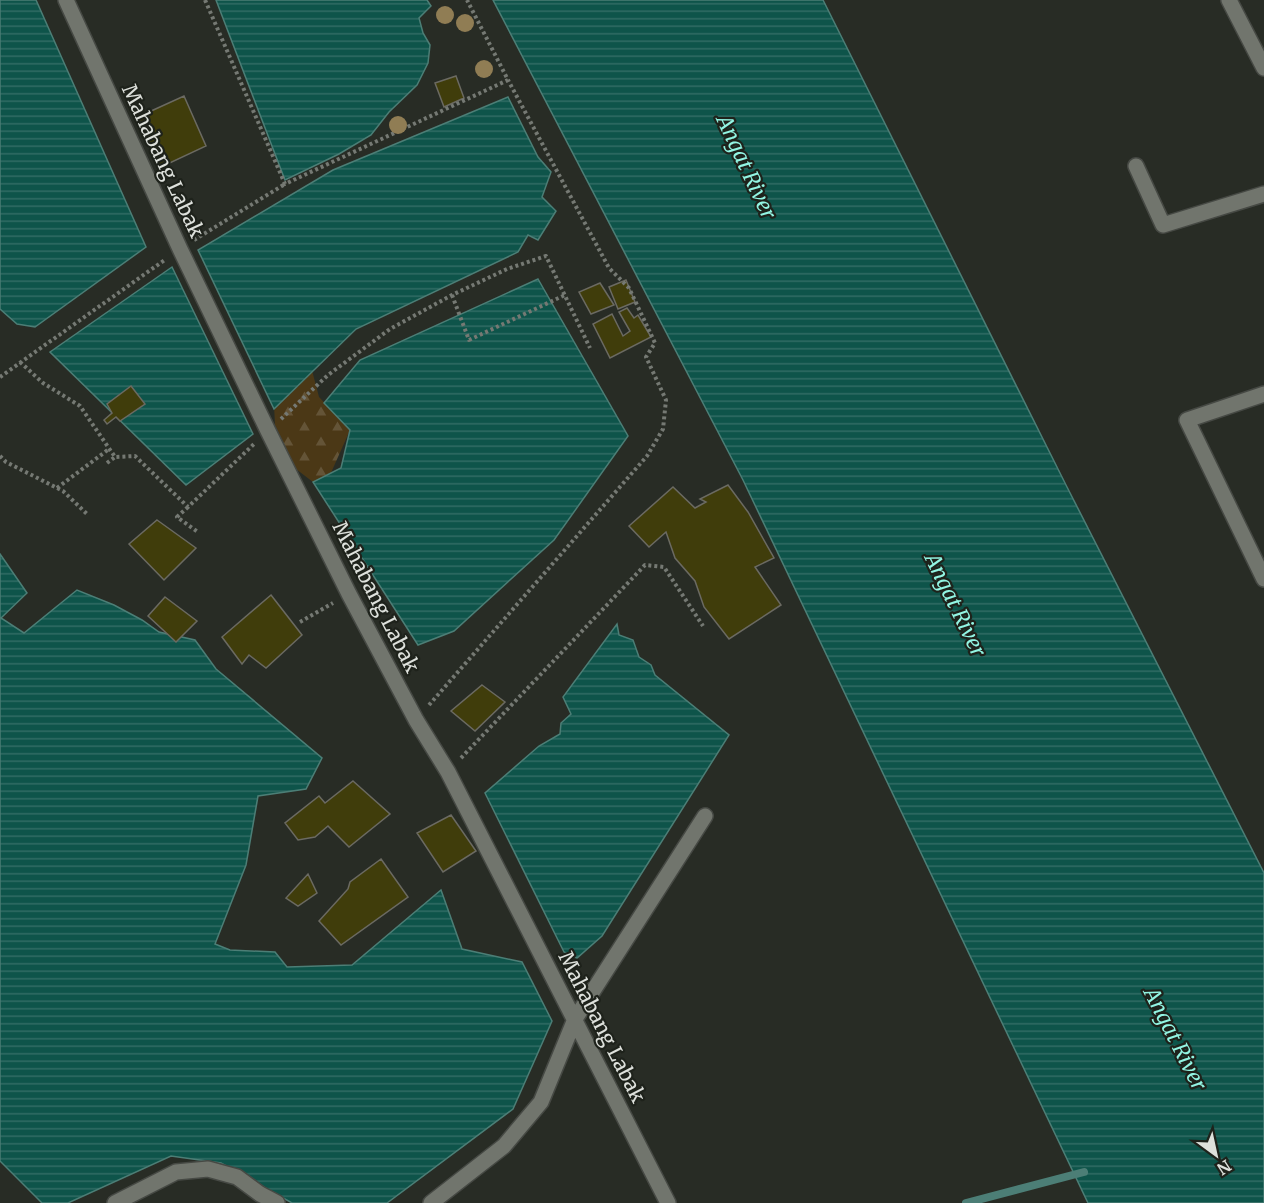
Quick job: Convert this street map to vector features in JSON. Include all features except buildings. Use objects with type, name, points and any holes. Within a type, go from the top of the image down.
[{"type":"street","name":"Mahabang Labak","points":[[66,0],[180,249],[349,594],[416,720],[448,772],[668,1203]]},
{"type":"street","points":[[1229,0],[1264,68]]},
{"type":"street","points":[[1136,166],[1163,225],[1264,194]]},
{"type":"street","points":[[1264,394],[1187,420],[1264,579]]},
{"type":"street","points":[[431,1203],[504,1146],[541,1102],[575,1019],[705,816]]},
{"type":"street","points":[[115,1203],[176,1172],[208,1169],[237,1177],[257,1199],[277,1203]]},
{"type":"path","points":[[205,0],[285,184]]},
{"type":"path","points":[[416,720],[647,456],[663,429],[666,400],[646,357],[655,343],[629,288],[609,268],[467,0]]},
{"type":"path","points":[[0,376],[180,249],[285,184],[508,80]]},
{"type":"path","points":[[198,532],[177,517],[328,375],[390,329],[452,295],[507,269],[546,256],[590,348]]},
{"type":"path","points":[[452,295],[469,340],[564,295]]},
{"type":"path","points":[[20,362],[43,383],[80,406],[115,457]]},
{"type":"path","points":[[57,488],[109,449]]},
{"type":"path","points":[[0,456],[6,462],[63,491],[87,514]]},
{"type":"path","points":[[107,463],[115,457],[135,456],[188,507]]},
{"type":"path","points":[[448,772],[645,565],[664,567],[703,626]]},
{"type":"path","points":[[300,622],[349,594]]},
{"type":"green space","points":[[310,363],[319,397],[350,430],[330,475],[313,482],[296,469],[275,425],[274,404]]},
{"type":"water","points":[[0,0],[36,0],[146,247],[35,327],[17,324],[0,309]]},
{"type":"water","points":[[216,0],[427,0],[431,6],[419,18],[423,33],[430,45],[428,63],[417,85],[389,112],[371,135],[339,154],[285,180]]},
{"type":"water","name":"Angat River","points":[[493,0],[823,0],[1264,873],[1264,1203],[1088,1203],[743,480]]},
{"type":"water","points":[[508,97],[538,157],[551,172],[542,197],[556,211],[538,240],[528,235],[518,252],[356,329],[274,409],[198,250],[333,170]]},
{"type":"water","points":[[172,267],[253,434],[186,485],[50,352]]},
{"type":"water","points":[[538,279],[628,436],[554,540],[454,631],[418,645],[313,482],[341,468],[350,430],[324,403],[360,360]]},
{"type":"water","points":[[0,554],[27,593],[1,618],[24,633],[77,590],[114,605],[159,632],[195,640],[216,669],[322,758],[306,789],[258,796],[246,865],[215,944],[230,950],[275,952],[287,967],[352,965],[441,890],[462,949],[522,962],[552,1021],[513,1109],[387,1203],[292,1203],[221,1163],[171,1156],[68,1203],[42,1203],[0,1161]]},
{"type":"water","points":[[617,624],[619,635],[633,640],[639,657],[651,665],[655,675],[729,735],[602,936],[577,958],[564,952],[485,793],[539,746],[560,734],[561,723],[571,714],[563,697]]},
{"type":"waterway","points":[[966,1203],[1084,1172]]}]
